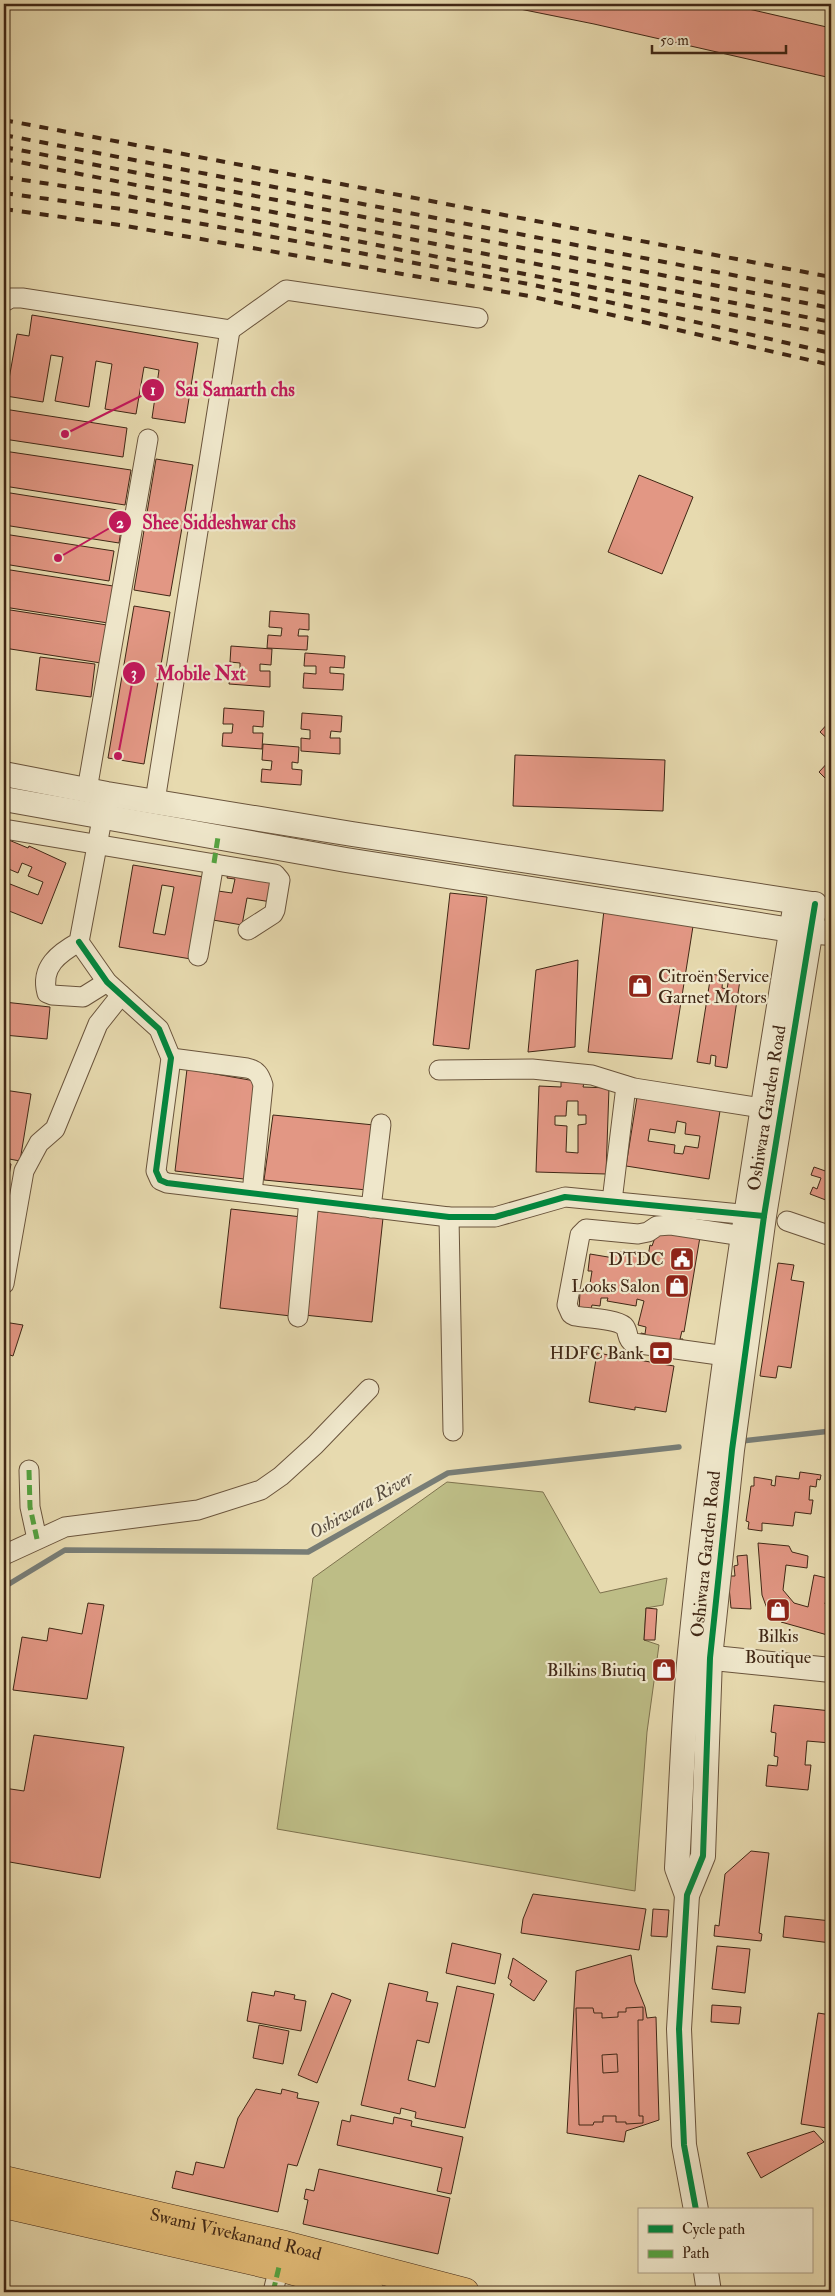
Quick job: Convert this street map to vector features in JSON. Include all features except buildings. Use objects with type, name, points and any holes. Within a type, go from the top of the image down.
[{"type":"main road","name":"Swami Vivekanand Road","points":[[4,2180],[285,2245],[464,2292]]},
{"type":"main road","name":"Swami Vivekanand Road","points":[[4,2204],[276,2280],[370,2292]]},
{"type":"street","points":[[4,302],[11,298],[22,298],[230,330],[286,290],[478,318]]},
{"type":"street","points":[[155,801],[230,330]]},
{"type":"street","points":[[148,439],[99,800],[97,844],[79,942],[107,982],[159,1029],[170,1058],[156,1171],[160,1180],[167,1183],[449,1218],[495,1217],[565,1197],[612,1201],[760,1222],[831,1236]]},
{"type":"street","points":[[4,774],[99,800],[346,860],[811,932]]},
{"type":"street","points":[[4,799],[155,801],[814,904]]},
{"type":"street","points":[[4,829],[275,874],[280,880],[273,914],[248,930]]},
{"type":"street","points":[[198,956],[214,863]]},
{"type":"street","name":"Oshiwara Garden Road","points":[[700,1657],[725,1507],[772,1109],[811,932],[814,904]]},
{"type":"street","points":[[79,942],[62,951],[50,964],[45,987],[47,993],[52,996],[84,997],[107,982]]},
{"type":"street","points":[[4,1284],[24,1171],[39,1143],[55,1129],[98,1024],[121,995]]},
{"type":"street","points":[[170,1058],[247,1068],[255,1070],[260,1076],[263,1085],[252,1193]]},
{"type":"street","points":[[439,1070],[532,1069],[598,1076],[626,1086],[772,1109]]},
{"type":"street","points":[[612,1201],[626,1086]]},
{"type":"street","points":[[371,1208],[381,1124]]},
{"type":"street","points":[[298,1317],[309,1200]]},
{"type":"street","points":[[449,1218],[453,1430]]},
{"type":"street","points":[[726,1356],[633,1343],[628,1338],[627,1330],[619,1323],[571,1314],[567,1305],[580,1235],[586,1229],[638,1234],[648,1232],[657,1226],[760,1222]]},
{"type":"street","name":"Oshiwara Garden Road","points":[[696,2208],[684,2144],[679,2029],[687,1895],[677,1868],[700,1657],[714,1441],[726,1356],[760,1222]]},
{"type":"street","points":[[4,1555],[65,1527],[198,1510],[261,1490],[281,1476],[315,1445],[369,1389]]},
{"type":"street","points":[[29,1470],[30,1507],[37,1539]]},
{"type":"street","points":[[700,1657],[831,1670]]},
{"type":"street","points":[[706,2274],[708,2292]]},
{"type":"green space","points":[[447,1482],[543,1492],[600,1593],[667,1578],[663,1605],[646,1608],[644,1640],[659,1645],[647,1732],[635,1891],[277,1829],[313,1578]]},
{"type":"waterway","name":"Oshiwara River","points":[[742,1441],[831,1431]]},
{"type":"waterway","name":"Oshiwara River","points":[[4,1587],[65,1550],[308,1552],[448,1473],[679,1447]]},
{"type":"railway","points":[[4,120],[831,277]]},
{"type":"railway","points":[[4,135],[831,294]]},
{"type":"railway","points":[[4,147],[831,308]]},
{"type":"railway","points":[[4,159],[831,322]]},
{"type":"railway","points":[[4,177],[122,195],[831,334]]},
{"type":"railway","points":[[4,193],[121,209],[534,285],[831,353]]},
{"type":"railway","points":[[4,209],[120,225],[529,296],[831,365]]},
{"type":"marked path","points":[[214,863],[218,837]]},
{"type":"marked path","points":[[29,1470],[30,1507],[37,1539]]},
{"type":"marked path","points":[[273,2292],[279,2267]]},
{"type":"cycle path","points":[[696,2208],[684,2145],[679,2029],[687,1895],[703,1856],[710,1658],[732,1450],[764,1216],[815,904]]},
{"type":"cycle path","points":[[79,942],[107,982],[159,1029],[171,1058],[156,1171],[160,1180],[167,1183],[449,1217],[495,1217],[565,1197],[764,1216]]},
{"type":"place","name":"Sai Samarth chs","points":[[65,434]]},
{"type":"place","name":"Shee Siddeshwar chs","points":[[58,558]]},
{"type":"place","name":"Mobile Nxt","points":[[118,756]]},
{"type":"place","name":"Citroën Service Garnet Motors","points":[[640,986]]},
{"type":"place","name":"DTDC","points":[[682,1259]]},
{"type":"place","name":"Looks Salon","points":[[677,1286]]},
{"type":"place","name":"HDFC Bank","points":[[661,1353]]},
{"type":"place","name":"Bilkis Boutique","points":[[778,1610]]},
{"type":"place","name":"Bilkins Biutiq","points":[[664,1670]]}]
